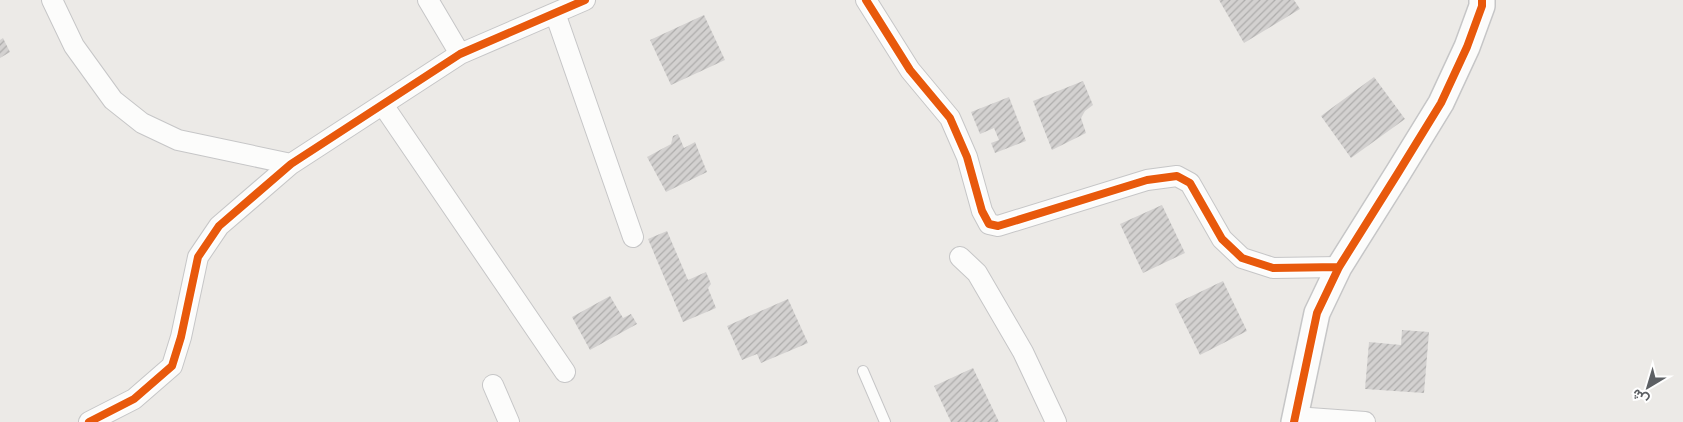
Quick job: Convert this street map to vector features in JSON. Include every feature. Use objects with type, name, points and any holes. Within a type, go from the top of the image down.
[{"type":"street","points":[[52,0],[74,46],[113,100],[142,122],[178,140],[291,164]]},
{"type":"street","points":[[428,0],[460,54]]},
{"type":"street","points":[[89,422],[134,399],[172,366],[181,337],[198,257],[219,226],[291,164],[460,54],[585,0]]},
{"type":"street","points":[[866,0],[910,70],[950,118],[967,157],[982,211],[989,224],[998,226],[1147,180],[1177,176],[1190,183],[1222,238],[1242,258],[1273,268],[1339,267]]},
{"type":"street","points":[[1365,422],[1295,420],[1317,313],[1339,267],[1441,103],[1467,47],[1482,6],[1482,0]]},
{"type":"street","points":[[556,13],[633,237]]},
{"type":"street","points":[[383,105],[565,372]]},
{"type":"street","points":[[960,257],[977,273],[1023,352],[1056,422]]},
{"type":"street","points":[[493,385],[509,422]]},
{"type":"lane","points":[[863,371],[885,422]]},
{"type":"building","points":[[1219,0],[1294,0],[1300,9],[1244,43]]},
{"type":"building","points":[[704,15],[725,60],[671,85],[650,40]]},
{"type":"building","points":[[3,38],[10,52],[0,58],[0,40]]},
{"type":"building","points":[[1374,77],[1405,119],[1351,158],[1321,116]]},
{"type":"building","points":[[1083,81],[1093,105],[1085,111],[1081,118],[1086,133],[1052,150],[1033,101]]},
{"type":"building","points":[[1009,97],[1026,141],[995,153],[991,143],[999,140],[994,128],[980,134],[971,112]]},
{"type":"building","points":[[678,134],[684,148],[695,142],[707,172],[666,192],[647,157],[671,144],[673,136]]},
{"type":"building","points":[[1162,205],[1185,253],[1143,273],[1120,224]]},
{"type":"building","points":[[667,231],[688,280],[706,272],[711,284],[708,288],[716,308],[683,322],[648,239]]},
{"type":"building","points":[[1223,281],[1247,331],[1200,355],[1175,304]]},
{"type":"building","points":[[610,296],[623,318],[631,314],[637,324],[590,350],[572,317]]},
{"type":"building","points":[[788,299],[808,343],[761,363],[757,354],[742,360],[727,326]]},
{"type":"building","points":[[1402,330],[1429,332],[1424,393],[1365,389],[1369,342],[1401,345]]},
{"type":"building","points":[[973,368],[999,422],[951,422],[934,386]]},
{"type":"cycle path","points":[[89,422],[134,399],[172,366],[181,337],[198,257],[219,226],[291,164],[460,54],[585,0]]},
{"type":"cycle path","points":[[866,0],[910,70],[950,118],[967,157],[982,211],[989,224],[998,226],[1147,180],[1177,176],[1190,183],[1222,239],[1242,258],[1273,268],[1339,267]]},
{"type":"cycle path","points":[[1294,422],[1317,313],[1339,267],[1441,103],[1467,47],[1482,6],[1482,0]]}]
